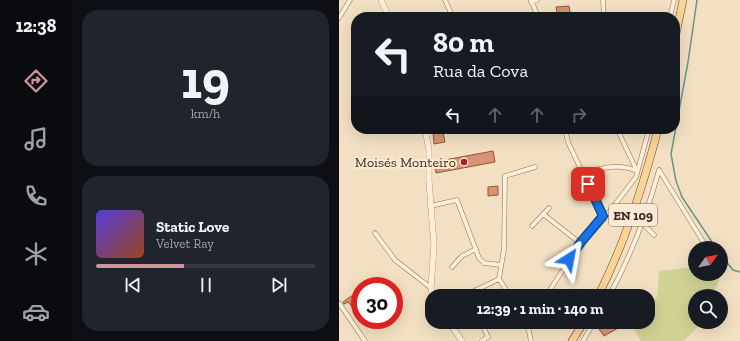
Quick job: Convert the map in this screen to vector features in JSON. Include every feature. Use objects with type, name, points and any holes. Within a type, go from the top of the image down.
[{"type":"main road","points":[[680,15],[683,0]]},
{"type":"main road","name":"EN 109","points":[[601,289],[629,228],[657,134]]},
{"type":"main road","points":[[572,341],[579,329]]},
{"type":"street","points":[[339,18],[350,0]]},
{"type":"street","points":[[381,0],[387,12]]},
{"type":"street","points":[[445,0],[450,11]]},
{"type":"street","points":[[536,12],[531,1],[537,0]]},
{"type":"street","points":[[603,0],[604,12]]},
{"type":"street","points":[[672,12],[674,0]]},
{"type":"street","points":[[426,134],[429,150],[430,206],[434,256],[431,288]]},
{"type":"street","points":[[566,134],[568,142],[603,216]]},
{"type":"street","points":[[619,134],[637,171]]},
{"type":"street","points":[[550,289],[580,243],[603,216],[610,211],[636,177],[648,134]]},
{"type":"street","points":[[583,173],[610,166],[621,166],[637,171]]},
{"type":"street","points":[[505,289],[499,279],[504,242],[505,176],[535,167]]},
{"type":"street","points":[[613,289],[624,269],[642,222],[659,170],[704,241]]},
{"type":"street","points":[[430,206],[453,200],[458,201],[476,249],[484,263],[501,265]]},
{"type":"street","points":[[532,226],[549,208]]},
{"type":"street","points":[[543,214],[580,243]]},
{"type":"street","points":[[642,222],[654,235]]},
{"type":"street","points":[[375,233],[395,260],[431,288]]},
{"type":"street","points":[[452,267],[462,256],[476,249]]},
{"type":"street","points":[[480,289],[499,279]]},
{"type":"street","points":[[339,303],[365,341]]},
{"type":"street","points":[[454,329],[462,341]]},
{"type":"street","points":[[483,341],[487,336],[484,329]]},
{"type":"street","points":[[529,329],[531,341]]},
{"type":"street","points":[[583,341],[590,329]]},
{"type":"green space","points":[[688,268],[688,281],[719,281],[715,289],[688,289],[688,329],[695,329],[684,341],[641,341],[634,329],[655,329],[655,299],[657,297],[659,271]]},
{"type":"building","points":[[569,6],[570,12],[557,12],[556,7]]},
{"type":"building","points":[[433,134],[443,134],[445,142],[434,144]]},
{"type":"building","name":"Moisés Monteiro","points":[[493,151],[495,162],[436,173],[434,162]]},
{"type":"building","points":[[498,186],[498,195],[488,196],[488,187]]},
{"type":"building","points":[[351,296],[351,306],[348,302],[344,304],[343,302]]},
{"type":"building","points":[[599,329],[616,329],[604,336]]},
{"type":"waterway","points":[[680,105],[697,0]]},
{"type":"waterway","points":[[675,134],[671,154],[676,181],[682,197],[711,241]]},
{"type":"waterway","points":[[728,264],[733,270],[740,272]]},
{"type":"place","name":"Moisés Monteiro","points":[[464,162]]},
{"type":"route","points":[[569,259],[603,216],[588,184]]}]
